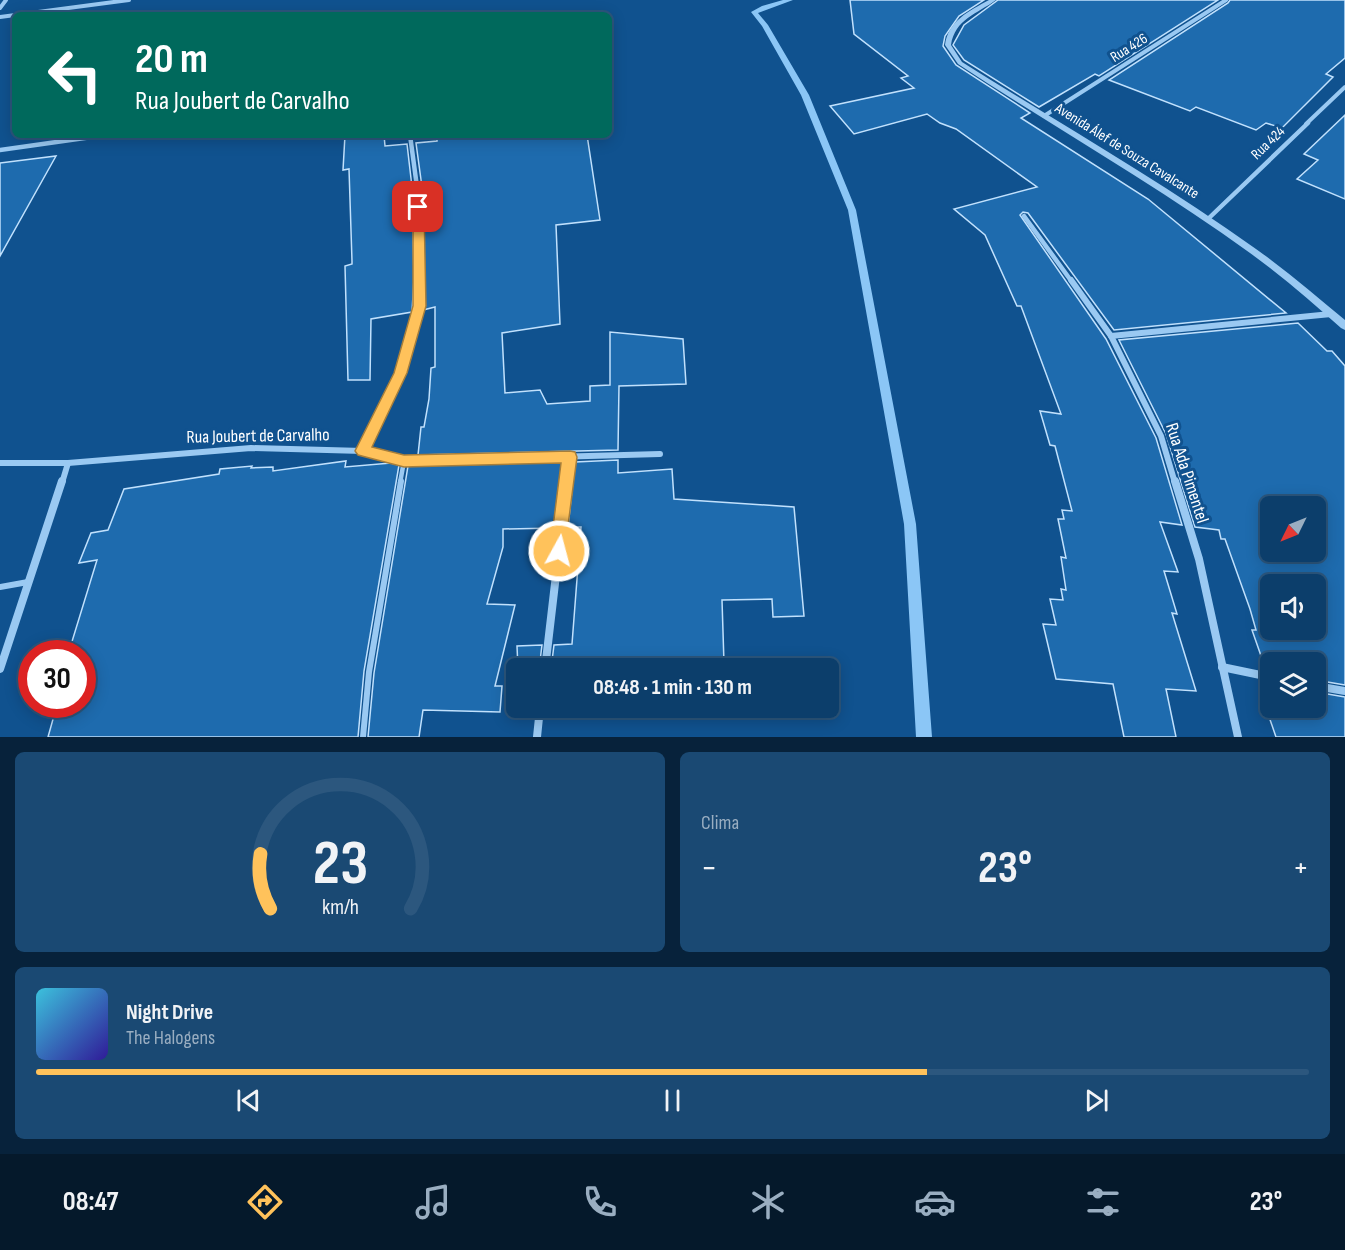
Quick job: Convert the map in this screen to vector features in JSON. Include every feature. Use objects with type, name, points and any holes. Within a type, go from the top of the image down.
[{"type":"street","points":[[0,8],[6,0]]},
{"type":"street","points":[[38,12],[129,0]]},
{"type":"street","name":"Avenida Álef de Souza Cavalcante","points":[[993,0],[954,26],[948,40],[949,50],[960,63],[1209,218],[1256,252],[1345,326]]},
{"type":"street","name":"Rua 426","points":[[1044,116],[1226,0]]},
{"type":"street","name":"Rua 424","points":[[1209,218],[1345,87]]},
{"type":"street","points":[[0,150],[85,138]]},
{"type":"street","points":[[363,451],[400,373],[420,306],[417,187],[410,138]]},
{"type":"street","name":"Rua Ada Pimentel","points":[[1024,216],[1111,336],[1161,436],[1199,560],[1238,737]]},
{"type":"street","points":[[1111,336],[1332,314]]},
{"type":"street","name":"Rua Joubert de Carvalho","points":[[0,463],[68,464],[251,448],[363,451],[404,461],[660,454]]},
{"type":"street","points":[[546,658],[570,457]]},
{"type":"street","points":[[0,669],[68,464]]},
{"type":"street","points":[[1222,667],[1260,675]]},
{"type":"street","points":[[1326,688],[1345,692]]},
{"type":"street","points":[[537,737],[539,718]]},
{"type":"lane","points":[[363,737],[369,672],[404,461]]},
{"type":"lane","points":[[0,587],[28,582]]},
{"type":"building","points":[[850,0],[984,0],[959,16],[945,36],[943,46],[956,65],[1030,113],[1021,118],[1148,199],[1286,313],[1114,330],[1028,213],[1023,212],[1020,215],[1106,339],[1156,438],[1182,525],[1160,522],[1178,572],[1164,571],[1177,614],[1172,613],[1196,691],[1166,689],[1176,737],[1124,737],[1113,684],[1056,679],[1043,624],[1056,625],[1050,599],[1063,600],[1061,589],[1066,590],[1061,557],[1066,558],[1058,519],[1064,519],[1062,510],[1072,511],[1055,446],[1050,445],[1040,411],[1061,414],[1021,306],[1017,306],[985,235],[954,209],[1037,187],[956,129],[940,123],[927,114],[854,134],[830,106],[914,88],[901,78],[908,76],[854,34]]},
{"type":"building","points":[[998,0],[1218,0],[1099,76],[1095,74],[1039,107],[964,60],[953,45],[964,25]]},
{"type":"building","points":[[1230,0],[1345,0],[1345,58],[1326,74],[1333,77],[1282,128],[1266,123],[1256,130],[1196,107],[1190,111],[1109,80],[1228,3]]},
{"type":"building","points":[[1345,115],[1345,199],[1297,179],[1318,160],[1304,154]]},
{"type":"building","points":[[345,138],[384,138],[385,146],[407,144],[412,187],[414,278],[412,312],[371,319],[370,380],[348,380],[345,266],[352,264],[352,261],[349,169],[343,170]]},
{"type":"building","points":[[437,138],[587,138],[600,220],[556,225],[560,324],[502,333],[505,393],[540,390],[547,404],[590,401],[590,386],[610,385],[610,332],[683,339],[686,384],[619,386],[618,450],[418,455],[421,427],[424,427],[429,399],[431,368],[435,367],[435,307],[423,310],[422,187],[416,143],[437,141]]},
{"type":"building","points":[[56,156],[0,256],[0,163]]},
{"type":"building","points":[[1298,323],[1327,351],[1332,351],[1345,366],[1345,685],[1326,682],[1326,652],[1260,653],[1252,630],[1256,630],[1250,609],[1225,539],[1221,539],[1219,530],[1195,527],[1166,434],[1119,340]]},
{"type":"building","points":[[618,460],[618,473],[672,469],[674,499],[794,507],[804,616],[773,617],[772,599],[722,600],[724,658],[552,658],[554,645],[572,644],[581,527],[568,527],[575,462]]},
{"type":"building","points":[[346,461],[345,467],[391,463],[399,465],[364,671],[358,737],[48,737],[53,718],[96,718],[96,640],[72,640],[97,560],[79,563],[91,533],[108,530],[124,489],[219,474],[220,469],[252,466],[251,468],[273,467],[273,471]]},
{"type":"building","points":[[564,462],[555,528],[503,529],[503,547],[487,604],[515,605],[495,686],[502,686],[500,712],[423,710],[419,737],[368,737],[374,673],[408,466]]},
{"type":"building","points":[[542,645],[540,658],[518,658],[517,646]]},
{"type":"building","points":[[1326,694],[1345,697],[1345,737],[1276,737],[1269,718],[1326,718]]},
{"type":"waterway","points":[[790,0],[754,12],[765,25],[805,95],[852,210],[910,524],[924,737]]},
{"type":"route","points":[[418,207],[420,306],[400,373],[363,451],[404,461],[570,457],[559,551]]}]
